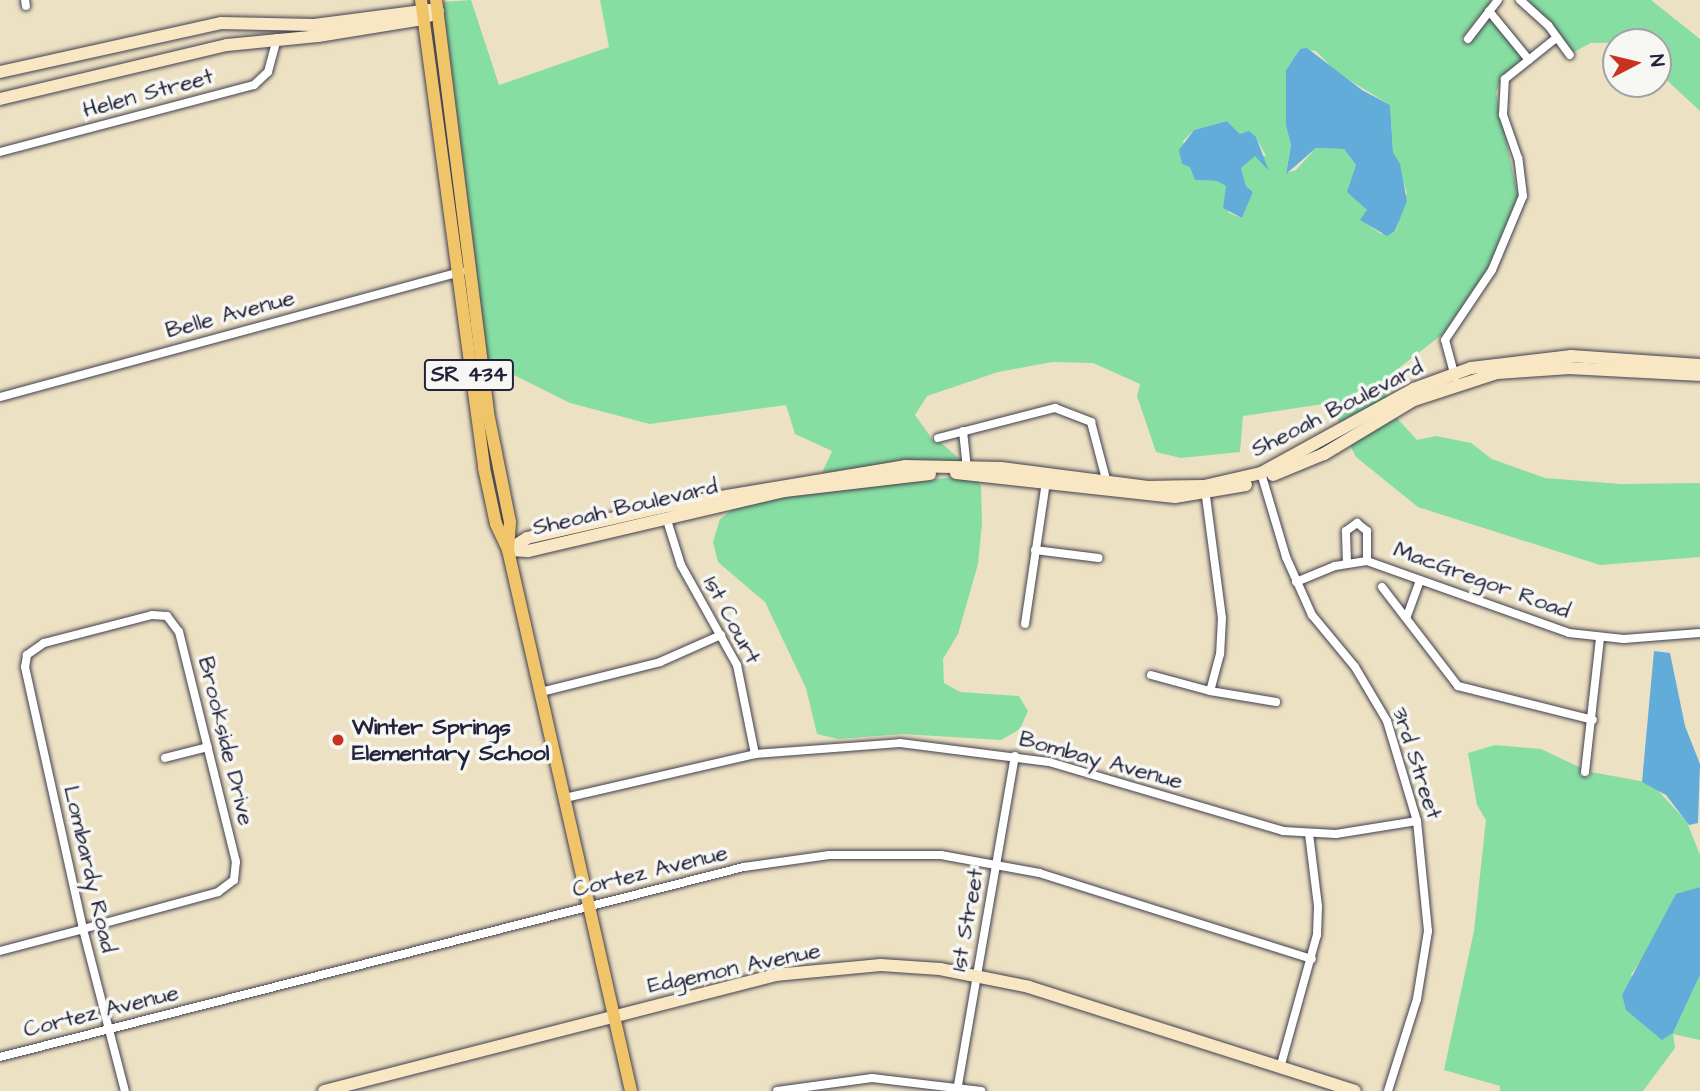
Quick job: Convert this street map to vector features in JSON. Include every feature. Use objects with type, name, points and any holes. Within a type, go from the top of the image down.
[{"type":"main road","name":"SR 434","points":[[437,5],[488,413],[510,522],[508,550]]},
{"type":"main road","name":"SR 434","points":[[422,9],[484,468],[496,524],[508,550],[631,1091]]},
{"type":"main road","points":[[447,197],[465,225]]},
{"type":"street","points":[[1468,39],[1498,0]]},
{"type":"street","points":[[1520,0],[1570,55]]},
{"type":"street","points":[[0,99],[227,45],[318,36],[437,5]]},
{"type":"street","points":[[0,72],[221,23],[314,25],[422,9]]},
{"type":"street","points":[[1489,11],[1530,60]]},
{"type":"street","name":"Helen Street","points":[[0,152],[254,85],[268,72],[277,38]]},
{"type":"street","points":[[1455,379],[1445,340],[1492,270],[1523,196],[1502,93],[1505,79],[1556,38]]},
{"type":"street","name":"Belle Avenue","points":[[0,397],[470,270]]},
{"type":"street","name":"Sheoah Boulevard","points":[[1046,479],[1147,496],[1205,490],[1262,476],[1324,454],[1455,379],[1501,362],[1546,357],[1700,365]]},
{"type":"street","name":"Sheoah Boulevard","points":[[1455,379],[1531,369],[1700,375]]},
{"type":"street","points":[[938,438],[1048,408],[1087,419],[1095,428],[1107,483]]},
{"type":"street","points":[[963,431],[967,470]]},
{"type":"street","name":"Sheoah Boulevard","points":[[508,550],[528,551],[665,513],[808,488],[904,475],[967,470],[1046,479],[1205,490]]},
{"type":"street","name":"3rd Street","points":[[1262,476],[1296,582],[1312,615],[1355,667],[1387,721],[1418,821],[1428,931],[1417,999],[1388,1091]]},
{"type":"street","points":[[1025,624],[1046,479]]},
{"type":"street","points":[[1205,490],[1222,618],[1220,654],[1210,691]]},
{"type":"street","name":"1st Court","points":[[665,513],[681,565],[721,635],[744,687],[755,754]]},
{"type":"street","points":[[1347,563],[1346,531],[1357,523],[1367,531],[1367,561]]},
{"type":"street","points":[[1035,550],[1097,558]]},
{"type":"street","name":"MacGregor Road","points":[[1296,582],[1347,563],[1367,561],[1532,623],[1600,638],[1700,633]]},
{"type":"street","points":[[1407,617],[1420,580]]},
{"type":"street","points":[[1382,587],[1458,686],[1593,720]]},
{"type":"street","name":"Brookside Drive","points":[[27,655],[44,643],[152,615],[167,616],[179,632],[236,862],[234,880],[218,892],[83,929]]},
{"type":"street","points":[[541,692],[660,662],[721,635]]},
{"type":"street","points":[[1586,772],[1600,638]]},
{"type":"street","name":"Lombardy Road","points":[[27,655],[26,674],[83,929],[125,1091]]},
{"type":"street","points":[[1151,675],[1210,691],[1276,702]]},
{"type":"street","name":"Bombay Avenue","points":[[565,798],[755,754],[900,743],[1015,756],[1087,772],[1255,825],[1309,834],[1362,832],[1418,821]]},
{"type":"street","points":[[165,758],[208,747]]},
{"type":"street","name":"1st Street","points":[[958,1088],[1015,756]]},
{"type":"street","points":[[1280,1068],[1312,959],[1318,906],[1309,834]]},
{"type":"street","name":"Cortez Avenue","points":[[0,1057],[744,867],[829,855],[941,855],[996,864],[1076,883],[1312,959]]},
{"type":"street","points":[[0,951],[83,929]]},
{"type":"street","name":"Edgemon Avenue","points":[[324,1091],[775,975],[832,968],[906,966],[977,975],[1029,987],[1355,1091]]},
{"type":"street","points":[[777,1091],[872,1078],[981,1091]]},
{"type":"green space","points":[[471,0],[499,85],[609,47],[600,0],[1492,0],[1461,39],[1468,45],[1490,19],[1523,59],[1502,76],[1496,93],[1518,196],[1488,268],[1444,333],[1381,382],[1387,399],[1341,426],[1330,403],[1243,416],[1240,452],[1181,458],[1156,452],[1137,396],[1140,384],[1093,363],[1052,362],[998,372],[927,396],[915,415],[935,443],[940,442],[962,461],[905,462],[822,473],[832,451],[795,434],[786,405],[650,424],[570,403],[488,362],[443,2]],"holes":[[[1300,49],[1316,51],[1336,72],[1390,105],[1393,152],[1407,193],[1396,231],[1381,234],[1361,220],[1367,210],[1356,200],[1356,165],[1344,149],[1316,148],[1296,170],[1286,173],[1291,145],[1286,126],[1286,70]],[[1227,121],[1241,135],[1256,137],[1266,156],[1255,155],[1241,168],[1246,186],[1253,192],[1242,218],[1229,213],[1224,202],[1227,186],[1218,181],[1195,180],[1183,141],[1194,130]]]},
{"type":"green space","points":[[1528,0],[1651,0],[1700,39],[1700,111],[1672,85],[1672,28],[1602,28],[1602,43],[1591,43],[1574,52]]},
{"type":"green space","points":[[1395,416],[1417,440],[1436,436],[1471,443],[1492,459],[1545,478],[1621,484],[1700,483],[1700,557],[1600,565],[1418,507],[1356,457],[1349,443]]},
{"type":"green space","points":[[954,477],[976,479],[981,486],[982,523],[978,564],[958,634],[943,659],[944,683],[960,692],[1019,696],[1028,711],[1020,729],[1001,740],[903,734],[838,739],[817,734],[806,688],[765,602],[718,562],[713,542],[720,519],[735,508],[785,496]]},
{"type":"green space","points":[[1495,745],[1541,749],[1581,768],[1580,776],[1589,777],[1591,772],[1651,783],[1687,822],[1700,855],[1700,887],[1676,895],[1661,930],[1631,975],[1673,1033],[1700,975],[1700,1040],[1673,1034],[1675,1048],[1643,1091],[1500,1091],[1500,1086],[1444,1070],[1474,931],[1486,820],[1477,805],[1468,753]]},
{"type":"water","points":[[1307,48],[1362,90],[1390,105],[1393,152],[1400,164],[1407,201],[1395,231],[1387,236],[1360,220],[1367,210],[1347,192],[1356,165],[1344,149],[1316,148],[1286,174],[1291,145],[1286,126],[1286,70],[1300,49]]},
{"type":"water","points":[[1227,121],[1240,134],[1249,131],[1256,137],[1269,171],[1255,156],[1241,168],[1246,186],[1253,192],[1242,218],[1223,208],[1226,186],[1217,181],[1195,180],[1190,167],[1182,164],[1179,150],[1194,130]]},
{"type":"water","points":[[1654,651],[1670,653],[1685,726],[1700,764],[1698,823],[1689,825],[1666,795],[1642,782]]},
{"type":"water","points":[[1700,887],[1700,975],[1673,1033],[1662,1040],[1626,1010],[1622,995],[1676,894]]},
{"type":"place","name":"Winter Springs Elementary School","points":[[338,740]]}]
